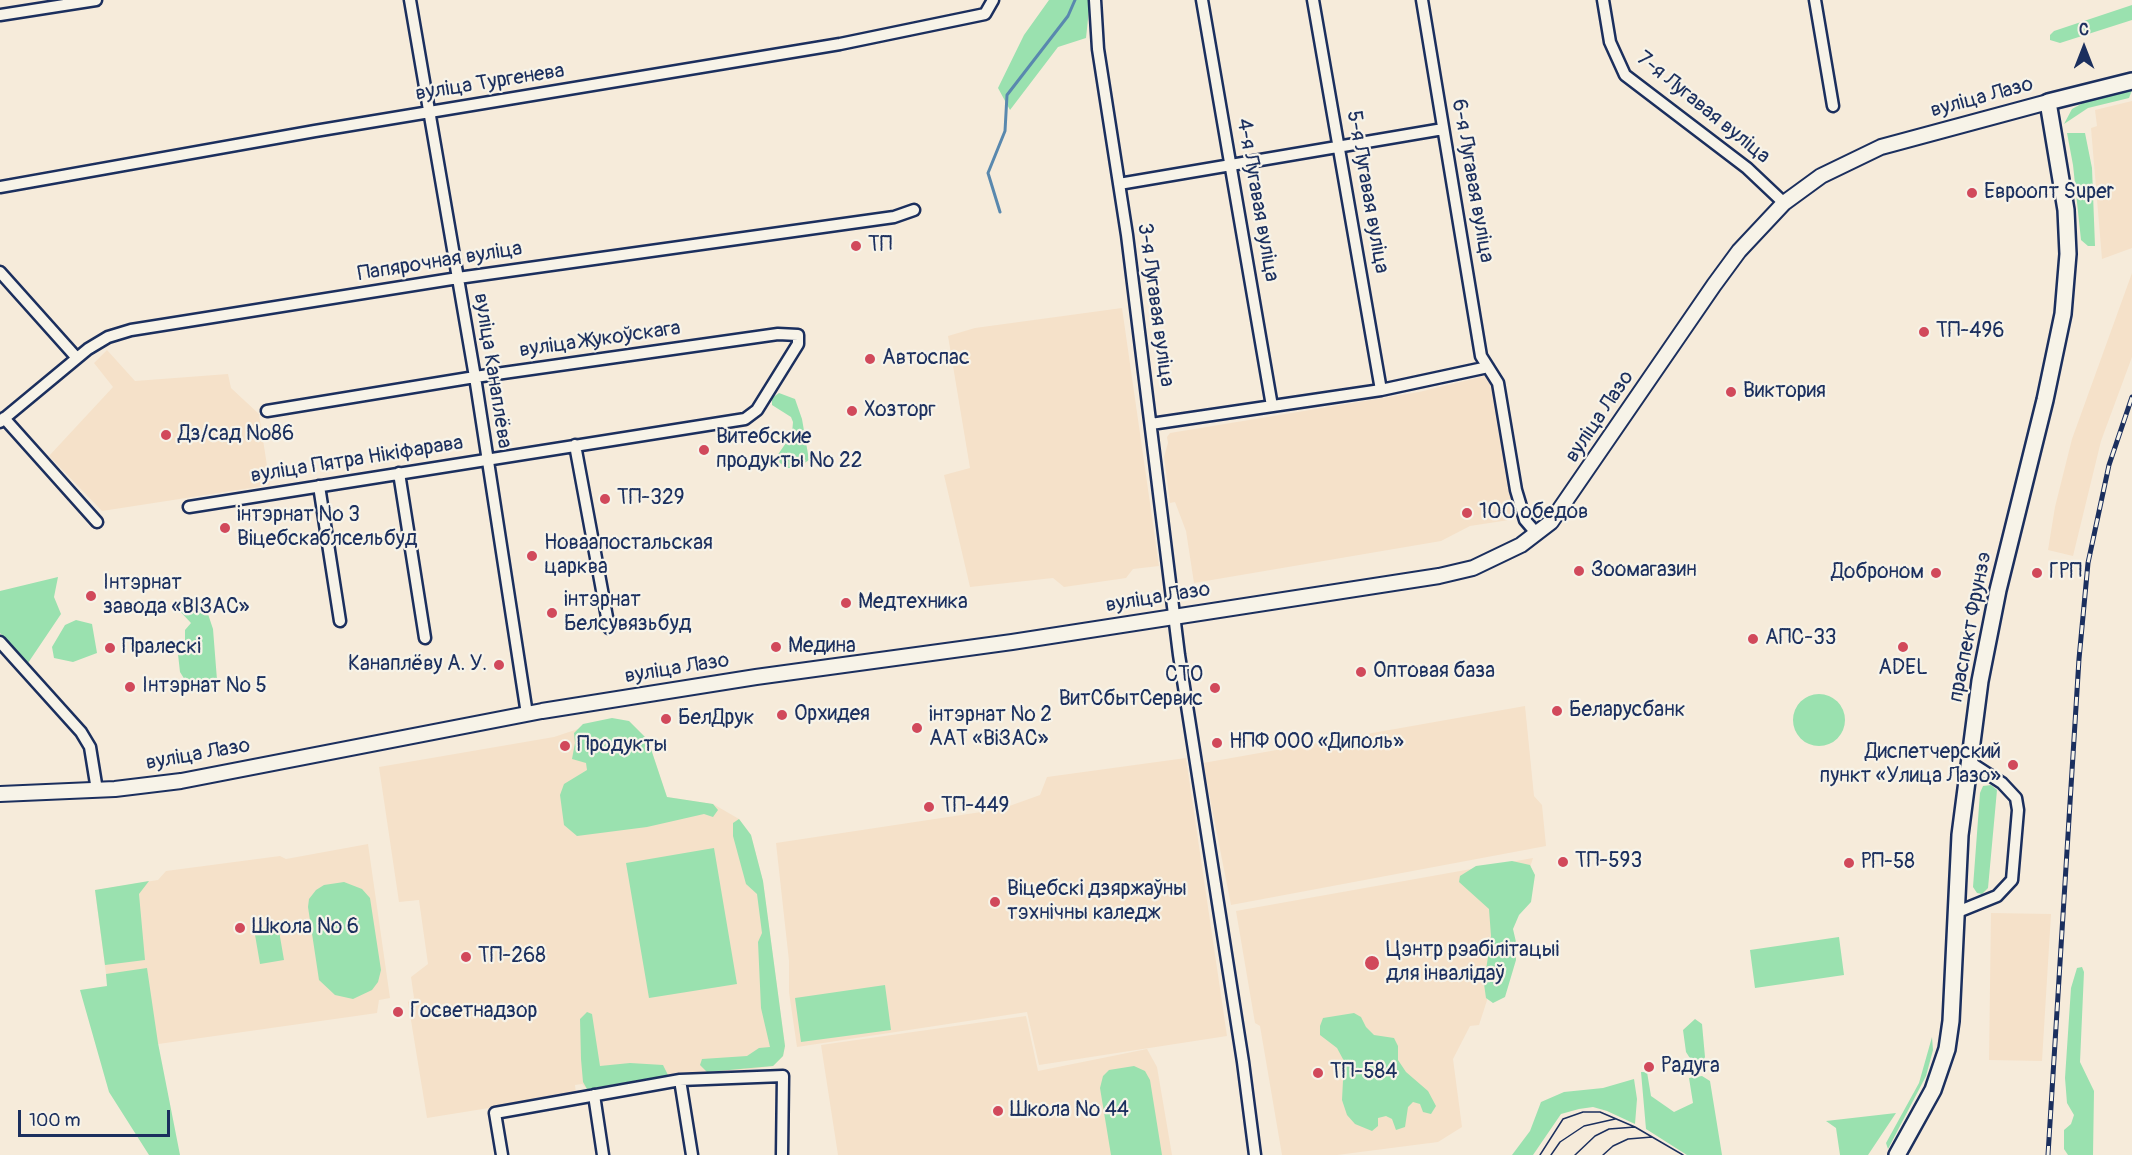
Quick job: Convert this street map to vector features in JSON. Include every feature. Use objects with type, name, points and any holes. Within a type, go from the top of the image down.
[{"type":"main road","name":"вуліца Лазо","points":[[2048,102],[2132,81]]},
{"type":"main road","name":"праспект Фрунзэ","points":[[1897,1155],[1933,1090],[1947,1048],[1951,1021],[1955,913],[1968,761],[1980,681],[1998,590],[2045,400],[2063,314],[2068,254],[2066,210],[2048,102]]},
{"type":"street","points":[[0,15],[96,0]]},
{"type":"street","name":"вуліца Канаплёва","points":[[410,0],[475,377],[527,714]]},
{"type":"street","name":"вуліца Тургенева","points":[[0,187],[840,44],[985,14],[993,0]]},
{"type":"street","name":"3-я Лугавая вуліца","points":[[1095,0],[1098,49],[1119,184],[1194,760],[1242,1052],[1255,1155]]},
{"type":"street","name":"4-я Лугавая вуліца","points":[[1202,0],[1272,406]]},
{"type":"street","name":"5-я Лугавая вуліца","points":[[1313,0],[1381,390]]},
{"type":"street","name":"6-я Лугавая вуліца","points":[[1422,0],[1481,356],[1498,383],[1522,509],[1525,520],[1537,534]]},
{"type":"street","name":"7-я Лугавая вуліца","points":[[1603,0],[1610,42],[1625,75],[1747,168],[1784,203]]},
{"type":"street","points":[[1815,0],[1833,106]]},
{"type":"street","name":"вуліца Лазо","points":[[0,794],[97,790],[181,781],[527,714],[756,677],[1453,574],[1496,559],[1537,534],[1568,502],[1714,285],[1739,251],[1784,203],[1821,176],[1881,147],[2048,102]]},
{"type":"street","points":[[1119,184],[1232,167],[1443,129]]},
{"type":"street","name":"Папярочная вуліца","points":[[2,420],[75,357],[108,337],[131,330],[458,278],[894,217],[914,210]]},
{"type":"street","points":[[0,272],[75,357]]},
{"type":"street","name":"вуліца Жукоўскага","points":[[267,411],[475,377],[778,334],[798,335],[798,344],[757,411],[745,419]]},
{"type":"street","points":[[1151,424],[1381,390],[1488,367]]},
{"type":"street","name":"вуліца Пятра Нікіфарава","points":[[189,507],[745,419]]},
{"type":"street","points":[[2,420],[97,522]]},
{"type":"street","points":[[575,445],[609,628]]},
{"type":"street","points":[[399,473],[425,638]]},
{"type":"street","points":[[319,486],[340,621]]},
{"type":"street","points":[[0,642],[81,732],[90,747],[97,790]]},
{"type":"street","points":[[1955,913],[1996,896],[2012,880],[2018,810],[2016,798],[2002,783],[1968,761]]},
{"type":"street","points":[[502,1155],[495,1113],[680,1080],[783,1076],[782,1155]]},
{"type":"street","points":[[680,1080],[692,1155]]},
{"type":"street","points":[[594,1095],[603,1155]]},
{"type":"shaded area","points":[[2132,101],[2132,248],[2102,259],[2091,128],[2097,126],[2095,110]]},
{"type":"shaded area","points":[[2132,273],[2132,357],[2101,441],[2073,556],[2048,550],[2055,507],[2072,439]]},
{"type":"shaded area","points":[[1122,308],[1159,566],[1133,569],[1126,578],[1064,587],[1053,578],[970,587],[944,475],[970,468],[948,336],[975,328]]},
{"type":"shaded area","name":"Дз/сад №86","points":[[107,350],[135,381],[228,374],[231,388],[259,414],[270,485],[102,511],[49,456],[113,387],[94,363]]},
{"type":"shaded area","points":[[1485,376],[1495,386],[1508,484],[1516,516],[1509,520],[1470,526],[1441,541],[1194,583],[1186,531],[1175,502],[1170,503],[1164,457],[1168,443],[1167,437],[1170,433],[1419,392]]},
{"type":"shaded area","points":[[1525,706],[1534,796],[1542,805],[1546,846],[1231,905],[1203,763]]},
{"type":"shaded area","points":[[629,721],[648,740],[667,797],[713,804],[739,819],[751,835],[763,881],[785,1046],[783,1056],[773,1066],[686,1073],[587,1089],[582,1084],[575,1085],[576,1094],[427,1118],[408,1002],[414,998],[411,977],[428,964],[419,900],[399,902],[379,767],[554,737],[593,724]]},
{"type":"shaded area","name":"Віцебскі дзяржаўны тэхнічны каледж","points":[[1186,758],[1227,1036],[1039,1065],[1027,1012],[797,1047],[789,992],[789,961],[776,843],[1001,809],[1040,795],[1047,777]]},
{"type":"shaded area","name":"Школа № 6","points":[[368,844],[390,998],[379,1000],[377,1013],[116,1050],[95,890],[158,880],[166,871],[280,856],[286,859]]},
{"type":"shaded area","name":"Цэнтр рэабілітацыі для інвалідаў","points":[[1533,858],[1479,1025],[1470,1026],[1453,1059],[1462,1127],[1438,1142],[1337,1155],[1282,1155],[1260,1026],[1255,1023],[1236,911]]},
{"type":"shaded area","points":[[1991,913],[2051,914],[2042,1061],[1989,1060]]},
{"type":"shaded area","name":"Школа № 44","points":[[1026,1016],[1038,1071],[1147,1049],[1157,1067],[1172,1155],[838,1155],[821,1045]]},
{"type":"green space","points":[[1049,0],[1090,0],[1086,38],[1058,47],[1010,110],[998,88],[1024,35]]},
{"type":"green space","points":[[2132,5],[2132,20],[2060,43],[2050,40],[2050,35],[2054,31]]},
{"type":"green space","points":[[2132,90],[2129,98],[2088,108],[2064,124],[2072,109],[2083,103]]},
{"type":"green space","points":[[2067,133],[2085,133],[2092,168],[2095,246],[2088,246],[2081,240]]},
{"type":"green space","points":[[779,393],[795,399],[802,419],[809,460],[797,468],[787,468],[780,463],[777,456],[792,434],[793,422],[791,417],[772,405],[772,398]]},
{"type":"green space","points":[[58,577],[54,597],[61,614],[28,663],[0,633],[0,591]]},
{"type":"green space","points":[[184,596],[206,608],[213,629],[217,680],[211,687],[201,687],[185,680],[180,672],[178,654],[185,648],[185,630],[191,623],[176,607]]},
{"type":"green space","points":[[76,620],[92,624],[97,653],[73,662],[54,658],[52,647],[65,625]]},
{"type":"green space","points":[[1819,694],[1829,696],[1837,702],[1843,710],[1845,720],[1843,730],[1837,738],[1829,744],[1819,746],[1809,744],[1801,738],[1795,730],[1793,720],[1795,710],[1801,702],[1809,696]]},
{"type":"green space","points":[[612,718],[629,721],[648,740],[667,797],[713,804],[718,810],[713,817],[704,814],[647,827],[577,836],[564,825],[560,795],[564,784],[587,770],[586,763],[572,759],[574,733],[583,724]]},
{"type":"green space","points":[[1991,785],[1997,790],[1988,888],[1982,894],[1977,893],[1973,887],[1980,793],[1983,786]]},
{"type":"green space","points":[[739,819],[751,835],[763,881],[785,1046],[783,1056],[773,1066],[707,1072],[700,1065],[702,1059],[747,1056],[759,1048],[770,1047],[761,1008],[758,942],[762,933],[757,894],[746,884],[733,836],[733,823]]},
{"type":"green space","points":[[714,848],[737,984],[649,998],[626,863]]},
{"type":"green space","points":[[1512,861],[1530,865],[1535,875],[1531,902],[1519,915],[1513,929],[1516,960],[1505,997],[1493,1003],[1486,998],[1484,984],[1491,936],[1489,909],[1459,882],[1460,876],[1476,866]]},
{"type":"green space","points":[[149,881],[139,894],[145,960],[105,965],[95,890]]},
{"type":"green space","points":[[344,882],[362,889],[370,898],[381,970],[378,982],[372,990],[353,999],[335,995],[319,980],[308,907],[309,899],[316,890],[324,885]]},
{"type":"green space","points":[[278,925],[284,960],[260,964],[254,929]]},
{"type":"green space","points":[[1839,937],[1844,975],[1755,988],[1750,950]]},
{"type":"green space","points":[[2082,967],[2084,972],[2080,1062],[2094,1091],[2093,1155],[2068,1155],[2064,1149],[2064,1130],[2071,1124],[2074,1115],[2067,1103],[2065,1078],[2071,988],[2077,968]]},
{"type":"green space","points":[[147,968],[158,1043],[180,1155],[149,1155],[109,1092],[80,990],[107,986],[106,974]]},
{"type":"green space","points":[[885,985],[891,1030],[801,1042],[795,998]]},
{"type":"green space","points":[[587,1012],[592,1014],[600,1066],[630,1063],[663,1065],[668,1075],[587,1089],[583,1082],[580,1019]]},
{"type":"green space","points":[[1354,1013],[1361,1017],[1366,1027],[1374,1035],[1394,1038],[1398,1046],[1398,1060],[1406,1072],[1428,1091],[1436,1106],[1431,1114],[1423,1112],[1420,1104],[1413,1102],[1408,1107],[1405,1127],[1396,1130],[1392,1119],[1386,1116],[1378,1118],[1378,1126],[1372,1131],[1355,1124],[1347,1115],[1342,1100],[1344,1061],[1337,1048],[1320,1035],[1320,1026],[1323,1018]]},
{"type":"green space","points":[[1695,1019],[1702,1024],[1705,1057],[1702,1063],[1693,1063],[1686,1052],[1683,1030]]},
{"type":"green space","points":[[1932,1037],[1933,1050],[1926,1076],[1888,1149],[1886,1143],[1919,1083]]},
{"type":"green space","points":[[1134,1066],[1145,1071],[1150,1080],[1162,1155],[1111,1155],[1100,1088],[1103,1076],[1109,1070]]},
{"type":"green space","points":[[1641,1072],[1647,1072],[1651,1096],[1674,1112],[1693,1103],[1689,1078],[1702,1076],[1710,1081],[1722,1155],[1687,1155],[1646,1129]]},
{"type":"green space","points":[[1634,1079],[1637,1099],[1635,1124],[1593,1107],[1579,1109],[1561,1114],[1533,1155],[1512,1155],[1530,1131],[1541,1102],[1564,1092],[1603,1088]]},
{"type":"green space","points":[[1896,1113],[1868,1155],[1840,1155],[1836,1128],[1826,1121]]},
{"type":"waterway","points":[[1000,212],[988,173],[1005,131],[1007,95],[1068,16],[1075,0]]},
{"type":"tram line","points":[[1540,1155],[1563,1119],[1583,1112],[1600,1112],[1635,1127],[1683,1155]]},
{"type":"tram line","points":[[1551,1155],[1560,1142],[1584,1126],[1615,1119]]},
{"type":"tram line","points":[[1575,1155],[1595,1136],[1609,1129],[1635,1127]]},
{"type":"tram line","points":[[1603,1155],[1613,1146],[1628,1139],[1652,1137]]},
{"type":"railway","points":[[2048,1155],[2079,659],[2088,563],[2109,465],[2132,397]]},
{"type":"place","name":"Евроопт Super","points":[[1972,193]]},
{"type":"place","name":"ТП","points":[[856,246]]},
{"type":"place","name":"ТП-496","points":[[1924,332]]},
{"type":"place","name":"Автоспас","points":[[870,359]]},
{"type":"place","name":"Виктория","points":[[1731,392]]},
{"type":"place","name":"Хозторг","points":[[852,411]]},
{"type":"place","name":"Дз/сад №86","points":[[166,435]]},
{"type":"place","name":"Витебские продукты № 22","points":[[704,450]]},
{"type":"place","name":"ТП-329","points":[[605,499]]},
{"type":"place","name":"100 обедов","points":[[1467,513]]},
{"type":"place","name":"інтэрнат № 3 Віцебскаблсельбуд","points":[[225,528]]},
{"type":"place","name":"Новаапостальская царква","points":[[532,556]]},
{"type":"place","name":"Зоомагазин","points":[[1579,571]]},
{"type":"place","name":"Доброном","points":[[1936,573]]},
{"type":"place","name":"ГРП","points":[[2037,573]]},
{"type":"place","name":"Інтэрнат завода «ВІЗАС»","points":[[91,596]]},
{"type":"place","name":"Медтехника","points":[[846,603]]},
{"type":"place","name":"інтэрнат Белсувязьбуд","points":[[552,613]]},
{"type":"place","name":"АПС-33","points":[[1753,639]]},
{"type":"place","name":"Медина","points":[[776,647]]},
{"type":"place","name":"ADEL","points":[[1903,647]]},
{"type":"place","name":"Пралескі","points":[[110,648]]},
{"type":"place","name":"Канаплёву А. У.","points":[[499,665]]},
{"type":"place","name":"Оптовая база","points":[[1361,672]]},
{"type":"place","name":"Інтэрнат № 5","points":[[130,687]]},
{"type":"place","name":"СТО ВитСбытСервис","points":[[1215,688]]},
{"type":"place","name":"Беларусбанк","points":[[1557,711]]},
{"type":"place","name":"Орхидея","points":[[782,715]]},
{"type":"place","name":"БелДрук","points":[[666,719]]},
{"type":"place","name":"інтэрнат № 2 ААТ «ВіЗАС»","points":[[917,728]]},
{"type":"place","name":"НПФ ООО «Диполь»","points":[[1217,743]]},
{"type":"place","name":"Продукты","points":[[565,746]]},
{"type":"place","name":"Диспетчерский пункт «Улица Лазо»","points":[[2013,765]]},
{"type":"place","name":"ТП-449","points":[[929,807]]},
{"type":"place","name":"ТП-593","points":[[1563,862]]},
{"type":"place","name":"РП-58","points":[[1849,863]]},
{"type":"place","name":"Віцебскі дзяржаўны тэхнічны каледж","points":[[995,902]]},
{"type":"place","name":"Школа № 6","points":[[240,928]]},
{"type":"place","name":"ТП-268","points":[[466,957]]},
{"type":"place","name":"Цэнтр рэабілітацыі для інвалідаў","points":[[1372,963]]},
{"type":"place","name":"Госветнадзор","points":[[398,1012]]},
{"type":"place","name":"Радуга","points":[[1649,1067]]},
{"type":"place","name":"ТП-584","points":[[1318,1073]]},
{"type":"place","name":"Школа № 44","points":[[998,1111]]}]
